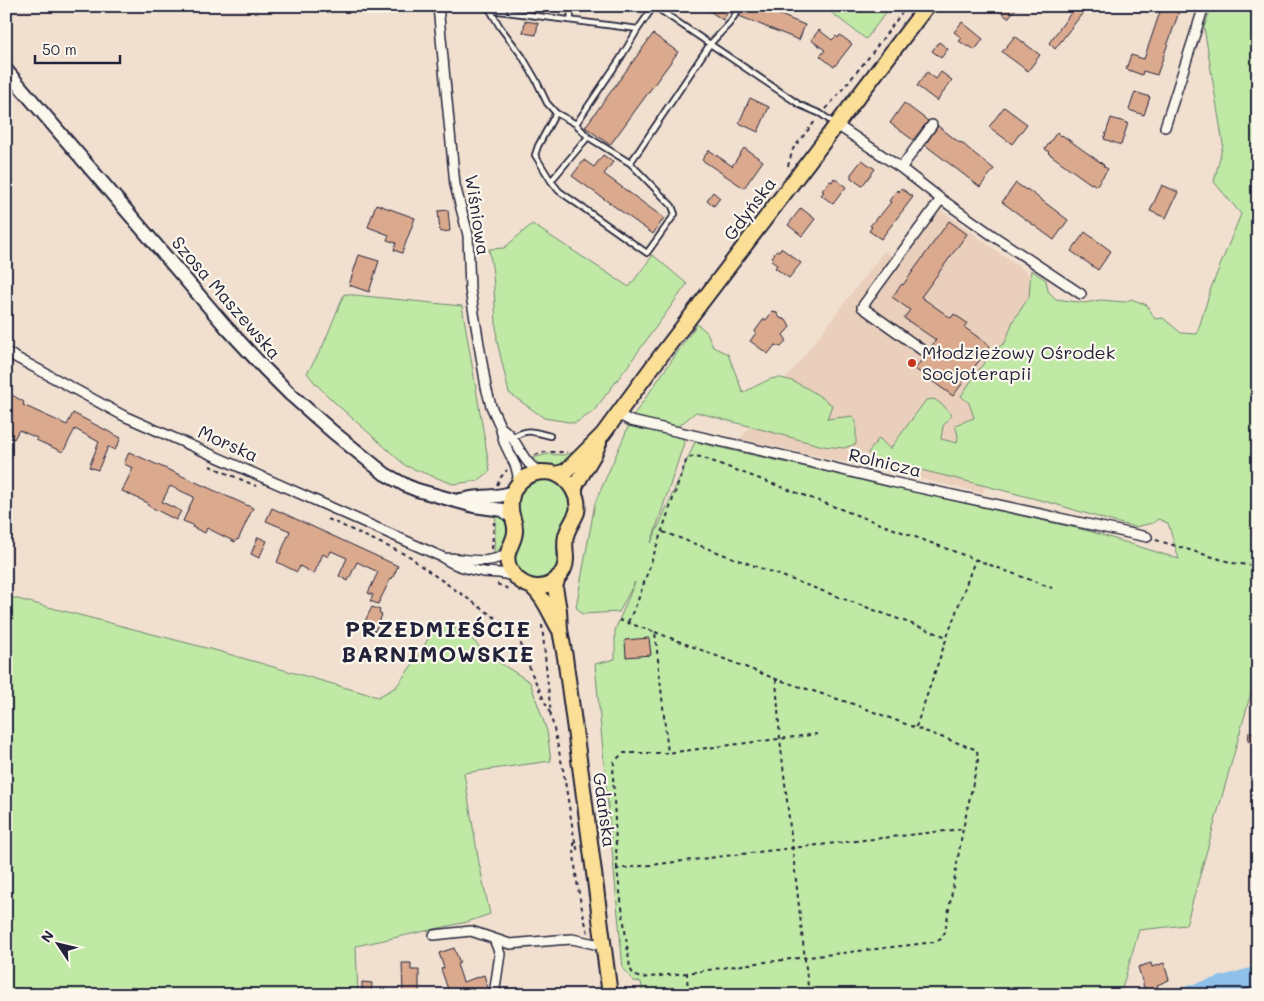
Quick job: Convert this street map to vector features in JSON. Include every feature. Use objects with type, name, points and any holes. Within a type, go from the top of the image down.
[{"type":"main road","name":"Gdyńska","points":[[557,474],[566,471],[603,434],[927,6]]},
{"type":"main road","name":"Szosa Maszewska","points":[[6,70],[227,328],[290,394],[347,443],[385,474],[407,486],[438,497],[457,500],[480,497],[495,502],[515,488]]},
{"type":"main road","name":"Gdyńska","points":[[558,577],[565,566],[564,541],[566,533],[577,508],[576,483],[593,456],[603,434]]},
{"type":"main road","points":[[558,577],[551,584],[541,587],[521,582],[516,585],[507,562],[508,552],[515,534],[510,507],[511,497],[515,488],[527,476],[541,472],[557,474],[569,483],[575,494]]},
{"type":"main road","points":[[495,502],[513,518]]},
{"type":"main road","name":"Gdańska","points":[[558,577],[555,587],[560,630],[610,995]]},
{"type":"main road","name":"Gdańska","points":[[531,586],[542,598],[560,630]]},
{"type":"street","name":"Wiśniowa","points":[[438,6],[455,185],[468,235],[470,289],[486,387],[494,414],[508,440],[515,464],[518,476],[515,488]]},
{"type":"street","points":[[1165,128],[1204,6]]},
{"type":"street","points":[[837,125],[901,168],[941,199],[1081,294]]},
{"type":"street","points":[[901,168],[932,125]]},
{"type":"street","points":[[922,350],[862,307],[941,199]]},
{"type":"street","name":"Morska","points":[[6,352],[124,416],[312,499],[459,567],[506,574],[516,585]]},
{"type":"street","name":"Rolnicza","points":[[617,414],[631,422],[788,456],[901,484],[1147,537]]},
{"type":"street","name":"Wiśniowa","points":[[508,440],[536,470],[541,472]]},
{"type":"street","name":"Morska","points":[[442,558],[478,561],[492,560],[502,557],[508,552]]},
{"type":"street","points":[[434,936],[471,931],[510,944],[572,939],[595,944],[602,939]]},
{"type":"street","points":[[494,939],[500,954],[495,988],[497,995]]},
{"type":"street","points":[[1245,995],[1258,992]]},
{"type":"lane","points":[[570,6],[571,20]]},
{"type":"lane","points":[[576,124],[654,6],[800,105],[821,114],[837,125]]},
{"type":"lane","points":[[630,163],[710,44],[729,24],[741,6]]},
{"type":"lane","points":[[490,8],[638,29]]},
{"type":"lane","points":[[490,8],[500,28],[522,56],[547,103],[556,113],[576,124],[588,137],[630,163],[672,206],[675,214],[647,253],[559,191],[551,181],[535,155],[556,113]]},
{"type":"lane","points":[[551,181],[588,137]]},
{"type":"lane","points":[[508,440],[522,432],[529,431],[550,436]]},
{"type":"path","points":[[526,459],[545,452],[563,453],[572,451]]},
{"type":"path","points":[[628,622],[638,603],[686,461],[693,456],[701,457],[1052,588]]},
{"type":"path","points":[[492,560],[496,486],[508,468],[515,464]]},
{"type":"path","points":[[662,532],[947,637]]},
{"type":"path","points":[[1147,537],[1233,563],[1258,566]]},
{"type":"path","points":[[376,540],[414,558],[416,563],[508,626],[520,639],[532,674],[552,716]]},
{"type":"path","points":[[916,728],[975,560]]},
{"type":"path","points":[[491,572],[493,582],[516,585]]},
{"type":"path","points":[[619,620],[776,679],[853,704],[977,750],[978,760],[963,829],[945,932],[941,939],[935,942],[687,973],[640,978],[636,976],[630,968],[617,869],[614,762],[622,753],[668,753],[817,734]]},
{"type":"path","points":[[541,622],[552,716],[574,837],[574,864],[580,899],[588,933],[602,939]]},
{"type":"path","points":[[655,632],[668,753]]},
{"type":"path","points":[[776,679],[780,739],[809,995]]},
{"type":"path","points":[[617,869],[963,829]]},
{"type":"path","points":[[687,973],[688,995]]},
{"type":"shaded area","name":"Młodzieżowy Ośrodek Socjoterapii","points":[[930,202],[1019,267],[1050,287],[983,493],[740,439],[884,251],[892,256]]},
{"type":"green space","points":[[831,6],[891,6],[866,39],[829,11]]},
{"type":"green space","points":[[1212,6],[1258,6],[1258,668],[1186,925],[1139,930],[1120,995],[978,995],[978,991],[960,995],[643,995],[641,982],[634,981],[623,969],[595,664],[615,659],[615,630],[635,582],[619,612],[582,614],[576,607],[595,503],[633,416],[697,324],[707,332],[713,347],[728,354],[743,393],[772,379],[782,378],[797,383],[832,405],[827,419],[853,416],[856,422],[856,444],[844,448],[823,446],[696,412],[680,425],[684,443],[651,543],[695,442],[1089,531],[1179,559],[1168,523],[1158,519],[1153,523],[1135,527],[990,487],[877,461],[868,453],[879,438],[890,449],[926,400],[934,399],[952,415],[943,426],[941,439],[957,443],[958,436],[955,425],[974,418],[969,403],[961,396],[994,350],[1005,343],[1013,321],[1029,297],[1031,270],[1046,280],[1048,291],[1056,299],[1085,303],[1100,300],[1125,302],[1131,299],[1147,305],[1155,319],[1163,318],[1181,333],[1197,334],[1211,288],[1241,214],[1214,182],[1223,144],[1204,27]]},
{"type":"green space","points":[[532,224],[629,287],[653,255],[687,284],[593,412],[575,423],[544,418],[509,393],[497,341],[493,273],[489,249],[504,248]]},
{"type":"green space","points":[[344,294],[462,306],[490,471],[478,481],[453,484],[406,466],[333,401],[307,373],[322,348]]},
{"type":"green space","points":[[575,452],[566,466],[548,466],[540,464],[532,458],[548,454],[563,455]]},
{"type":"green space","points":[[542,480],[554,483],[564,490],[569,501],[569,507],[568,514],[557,539],[556,566],[548,575],[536,579],[525,576],[520,572],[516,562],[516,553],[522,533],[518,501],[525,488]]},
{"type":"green space","points":[[496,512],[506,520],[509,534],[502,547],[494,553]]},
{"type":"green space","points":[[6,596],[218,651],[378,697],[396,687],[428,639],[442,623],[464,632],[500,663],[530,682],[547,731],[551,761],[464,773],[479,863],[490,914],[467,922],[356,946],[358,995],[6,995]]},
{"type":"building","points":[[702,6],[736,6],[731,13],[728,12],[723,20]]},
{"type":"building","points":[[745,6],[758,6],[805,25],[799,40],[739,16]]},
{"type":"building","points":[[993,6],[1018,6],[1008,18]]},
{"type":"building","points":[[1076,6],[1088,6],[1055,49],[1049,43]]},
{"type":"building","points":[[1162,6],[1181,6],[1157,75],[1143,71],[1142,75],[1126,69],[1131,55],[1144,59]]},
{"type":"building","points":[[525,21],[538,23],[536,35],[523,33]]},
{"type":"building","points":[[962,22],[983,39],[975,50],[959,41],[962,38],[954,32]]},
{"type":"building","points":[[819,30],[832,40],[840,35],[852,44],[834,67],[820,56],[825,50],[811,40]]},
{"type":"building","points":[[653,34],[678,52],[610,145],[585,127]]},
{"type":"building","points":[[1015,36],[1040,55],[1028,71],[1002,52]]},
{"type":"building","points":[[939,42],[948,49],[941,58],[932,51]]},
{"type":"building","points":[[927,72],[936,79],[941,72],[952,80],[937,101],[917,86]]},
{"type":"building","points":[[1135,92],[1150,97],[1144,115],[1129,110]]},
{"type":"building","points":[[750,98],[769,107],[758,132],[739,123]]},
{"type":"building","points":[[904,103],[928,121],[913,140],[890,123]]},
{"type":"building","points":[[1004,107],[1027,124],[1012,144],[989,127]]},
{"type":"building","points":[[1111,118],[1128,123],[1121,145],[1104,139]]},
{"type":"building","points":[[938,126],[994,169],[980,187],[925,145]]},
{"type":"building","points":[[1057,132],[1108,169],[1096,186],[1045,149]]},
{"type":"building","points":[[744,148],[763,161],[744,188],[702,160],[709,150],[732,166]]},
{"type":"building","points":[[603,155],[613,162],[604,174],[664,218],[653,234],[572,176],[584,160],[594,167]]},
{"type":"building","points":[[862,160],[875,169],[862,186],[851,178],[851,174]]},
{"type":"building","points":[[834,178],[846,187],[833,204],[821,195],[825,187]]},
{"type":"building","points":[[1016,183],[1068,220],[1054,240],[1002,202]]},
{"type":"building","points":[[1162,185],[1178,192],[1166,218],[1150,211]]},
{"type":"building","points":[[901,188],[913,197],[881,239],[869,231],[872,227],[870,226],[891,202],[889,201],[897,190],[899,192]]},
{"type":"building","points":[[713,192],[720,198],[714,206],[707,200]]},
{"type":"building","points":[[376,204],[415,218],[402,253],[394,250],[396,243],[387,240],[389,235],[368,227]]},
{"type":"building","points":[[801,208],[815,219],[802,236],[788,225]]},
{"type":"building","points":[[448,210],[450,231],[440,232],[438,211]]},
{"type":"building","points":[[949,221],[967,234],[921,297],[951,318],[954,314],[967,323],[964,327],[990,346],[953,396],[915,369],[936,340],[904,318],[910,310],[892,297],[903,285]]},
{"type":"building","points":[[1085,232],[1111,251],[1098,270],[1071,251]]},
{"type":"building","points":[[781,248],[801,263],[789,278],[775,268],[777,265],[771,261],[777,250],[779,251]]},
{"type":"building","points":[[359,255],[379,261],[369,292],[349,285]]},
{"type":"building","points":[[772,312],[777,313],[780,318],[786,320],[790,327],[783,335],[786,339],[781,347],[775,345],[768,354],[750,341],[764,319],[766,320]]},
{"type":"building","points":[[12,395],[24,402],[23,405],[67,425],[73,413],[121,438],[115,450],[108,447],[98,470],[89,467],[99,442],[75,429],[63,452],[19,430],[14,439],[6,436],[6,405]]},
{"type":"building","points":[[129,452],[253,508],[238,540],[235,542],[207,528],[205,533],[183,521],[194,497],[170,486],[162,502],[181,511],[176,520],[147,505],[148,503],[122,491],[133,468],[124,464]]},
{"type":"building","points":[[272,508],[398,566],[378,604],[370,601],[373,595],[368,593],[378,572],[357,562],[348,581],[339,576],[347,558],[331,551],[328,557],[323,554],[314,574],[300,566],[297,572],[277,562],[290,531],[266,521]]},
{"type":"building","points":[[258,537],[267,541],[259,558],[251,554]]},
{"type":"building","points":[[372,607],[380,610],[379,613],[382,615],[375,631],[363,625]]},
{"type":"building","points":[[649,638],[651,655],[626,657],[625,640]]},
{"type":"building","points":[[1249,732],[1258,733],[1258,743],[1248,741]]},
{"type":"building","points":[[454,948],[460,963],[457,964],[463,982],[484,975],[490,995],[450,995],[441,969],[444,968],[439,953]]},
{"type":"building","points":[[402,963],[411,963],[411,970],[419,970],[419,995],[403,995]]},
{"type":"building","points":[[1151,963],[1152,967],[1164,963],[1169,980],[1157,985],[1158,987],[1145,991],[1138,967]]},
{"type":"building","points":[[362,982],[372,983],[371,995],[362,995]]},
{"type":"waterway","points":[[1191,995],[1258,976]]},
{"type":"place","name":"Młodzieżowy Ośrodek Socjoterapii","points":[[912,363]]},
{"type":"district","name":"PRZEDMIEŚCIE BARNIMOWSKIE","points":[[438,642]]}]
